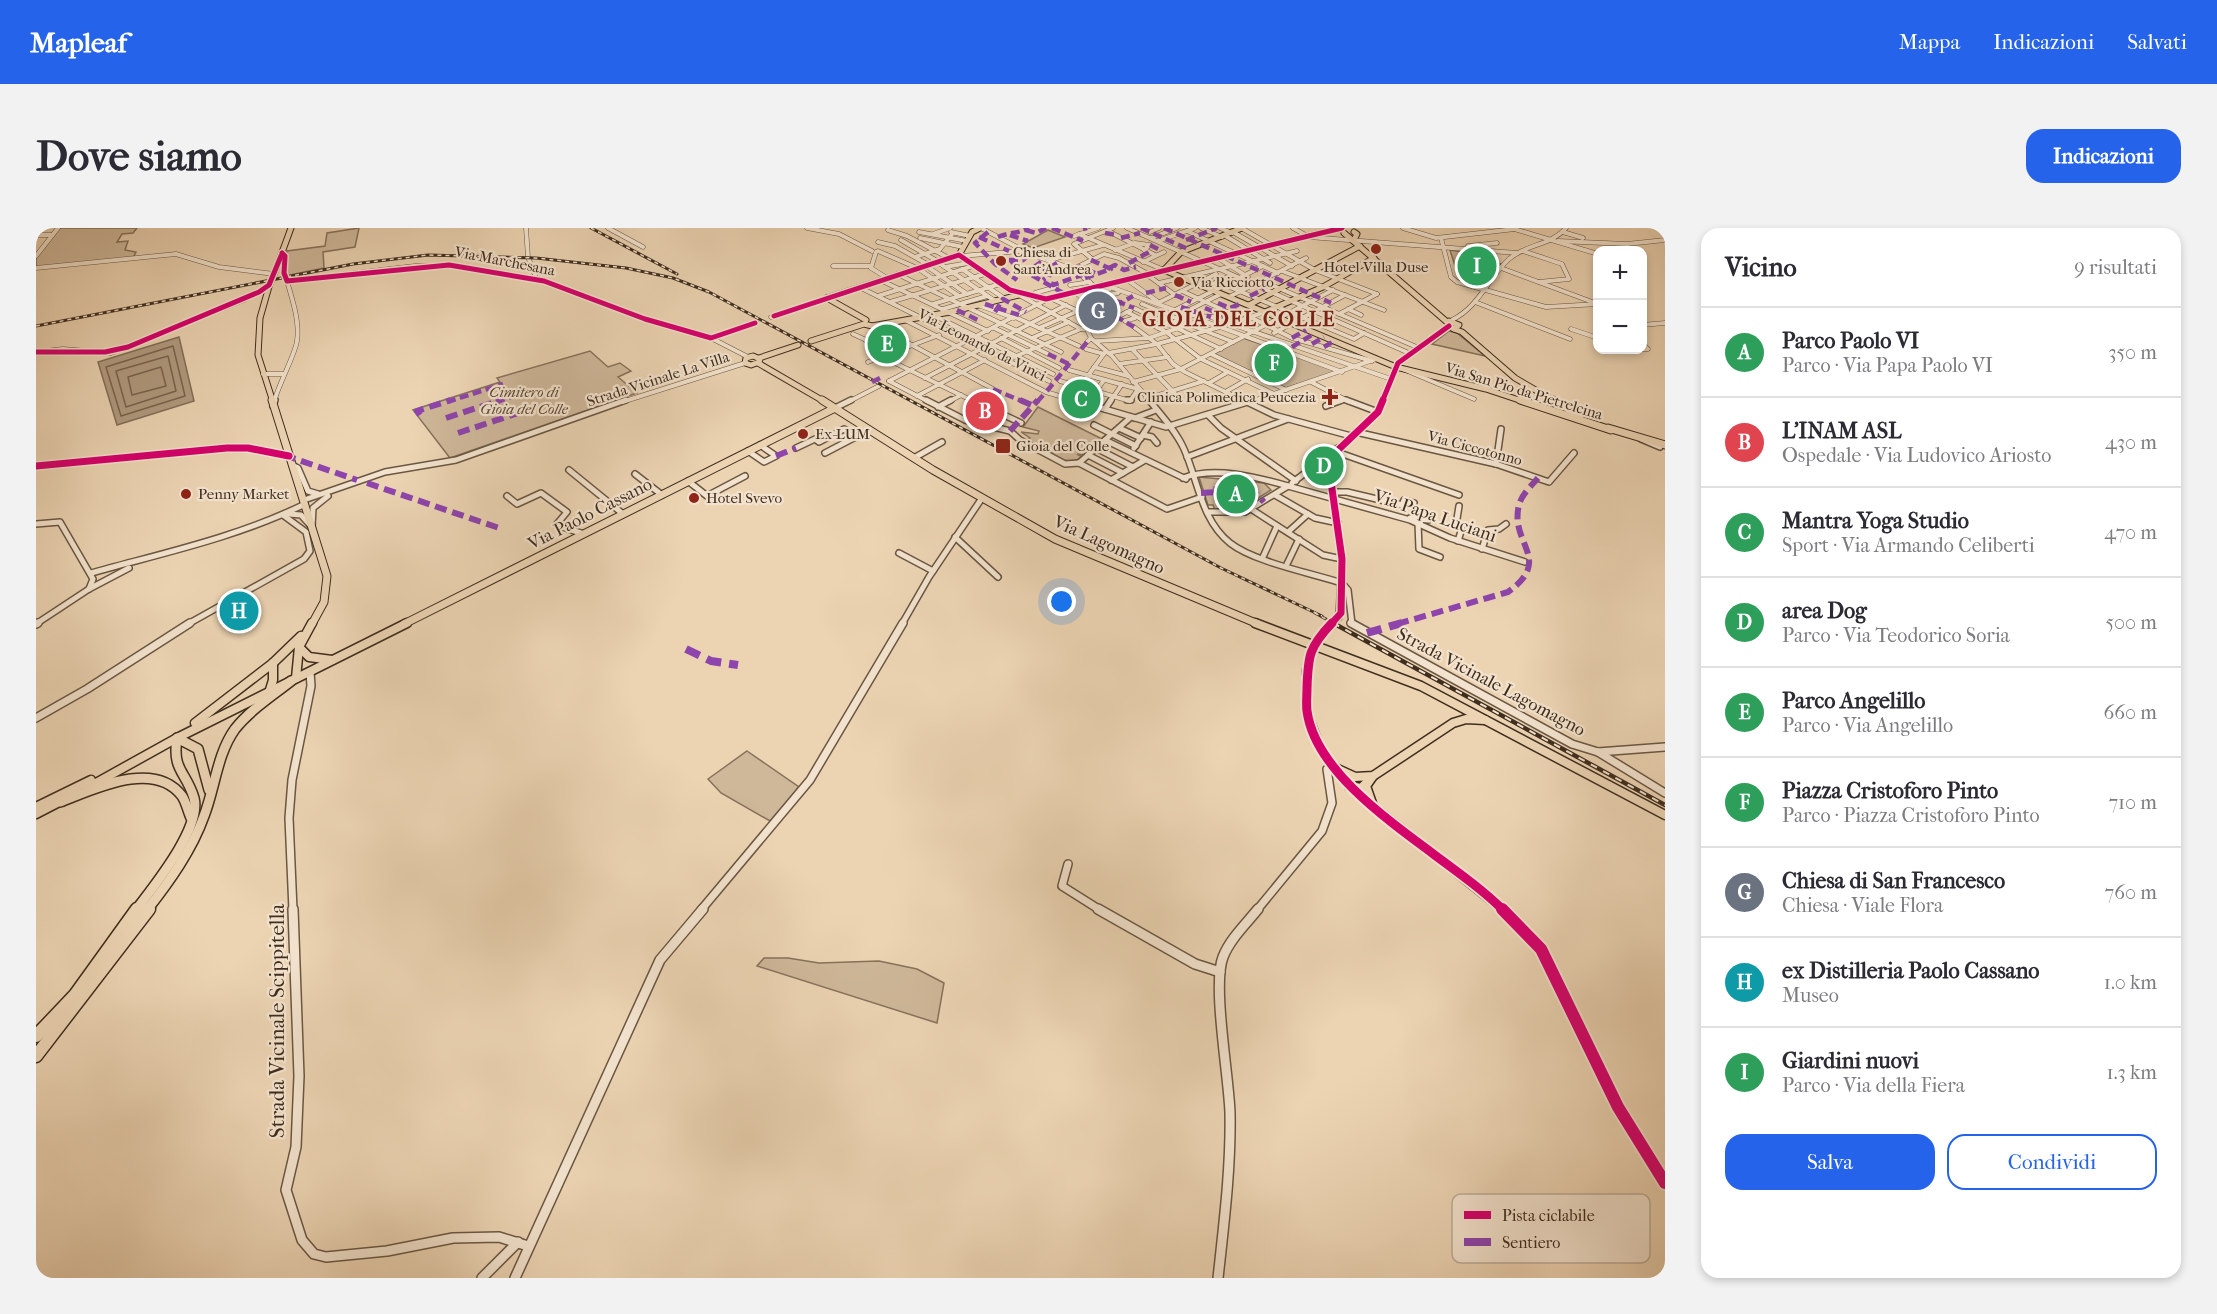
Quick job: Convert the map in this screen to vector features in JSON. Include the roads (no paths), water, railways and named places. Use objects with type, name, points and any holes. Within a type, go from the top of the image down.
[{"type":"highway","points":[[36,1056],[92,986],[173,877],[193,841],[220,760],[234,731],[250,713],[291,681]]},
{"type":"highway","points":[[36,1050],[172,859],[192,820],[195,806],[194,794],[174,757],[176,738],[198,748],[206,771],[209,797]]},
{"type":"highway","points":[[60,802],[117,782],[151,779],[167,782],[181,792],[192,820]]},
{"type":"highway","points":[[36,1050],[92,986]]},
{"type":"highway","points":[[36,1036],[75,995]]},
{"type":"main road","points":[[273,680],[291,681],[299,647],[324,602],[327,583],[326,569],[267,387],[258,350],[266,293],[291,228]]},
{"type":"main road","points":[[960,255],[968,239],[980,228]]},
{"type":"main road","points":[[1164,270],[1181,252],[1242,228]]},
{"type":"main road","points":[[827,298],[947,257],[960,255],[1019,295],[1041,299],[1050,298],[1071,288],[1126,279],[1344,229],[1355,235],[1360,246],[1531,389],[1611,430],[1665,447]]},
{"type":"main road","points":[[1249,305],[1360,246]]},
{"type":"main road","points":[[1265,312],[1323,286],[1374,258]]},
{"type":"main road","name":"Via San Pio da Pietrelcina","points":[[1164,270],[1375,360],[1486,389],[1611,430]]},
{"type":"main road","points":[[827,298],[865,322],[875,325],[950,312],[1019,295]]},
{"type":"main road","points":[[811,341],[865,322]]},
{"type":"main road","points":[[746,360],[758,361],[798,345]]},
{"type":"main road","name":"Via Lagomagno","points":[[758,361],[833,409],[982,498],[1065,544],[1312,646],[1376,668],[1469,710]]},
{"type":"main road","name":"Via Paolo Cassano","points":[[176,738],[833,409]]},
{"type":"main road","points":[[138,757],[207,716],[273,663],[308,630]]},
{"type":"main road","points":[[299,647],[303,654],[310,658],[334,660]]},
{"type":"main road","points":[[269,693],[273,680],[273,663]]},
{"type":"main road","points":[[1449,700],[1458,719]]},
{"type":"main road","points":[[1349,786],[1361,788],[1368,778],[1458,719],[1470,715],[1469,710],[1665,815]]},
{"type":"main road","points":[[1458,719],[1491,721]]},
{"type":"main road","points":[[36,807],[176,738]]},
{"type":"main road","points":[[36,814],[176,738]]},
{"type":"main road","points":[[1331,766],[1355,777],[1368,778]]},
{"type":"main road","points":[[1368,778],[1366,791],[1373,806]]},
{"type":"street","points":[[36,256],[58,228]]},
{"type":"street","points":[[526,228],[528,257],[537,280]]},
{"type":"street","points":[[608,228],[643,247]]},
{"type":"street","points":[[807,228],[841,234],[875,249],[917,268],[959,296]]},
{"type":"street","points":[[830,233],[838,228]]},
{"type":"street","points":[[871,266],[875,249],[884,233],[895,228]]},
{"type":"street","points":[[875,249],[893,245],[907,236],[929,228]]},
{"type":"street","points":[[937,228],[943,231]]},
{"type":"street","points":[[980,228],[1022,251],[1073,269],[1092,284]]},
{"type":"street","points":[[1098,228],[1077,235],[1164,270]]},
{"type":"street","points":[[1077,248],[1089,239],[1113,228]]},
{"type":"street","points":[[1127,228],[1202,261],[1225,278]]},
{"type":"street","points":[[1117,235],[1139,228]]},
{"type":"street","points":[[1150,232],[1159,228]]},
{"type":"street","points":[[1152,238],[1177,228]]},
{"type":"street","points":[[1158,241],[1195,228]]},
{"type":"street","points":[[1201,228],[1240,245],[1270,263]]},
{"type":"street","points":[[1220,228],[1252,242],[1292,266]]},
{"type":"street","points":[[1242,228],[1315,270],[1377,294],[1308,330]]},
{"type":"street","points":[[1293,228],[1309,237],[1355,235],[1368,241],[1444,249],[1517,253],[1557,240],[1627,244],[1665,240]]},
{"type":"street","points":[[1403,228],[1441,238],[1515,229]]},
{"type":"street","points":[[1509,228],[1557,240],[1593,252]]},
{"type":"street","points":[[915,257],[935,251],[945,243],[952,230]]},
{"type":"street","points":[[915,240],[952,230],[968,239]]},
{"type":"street","points":[[1557,240],[1564,230],[1596,242]]},
{"type":"street","points":[[1108,231],[1131,246],[1155,255]]},
{"type":"street","points":[[1187,231],[1263,266],[1384,310]]},
{"type":"street","points":[[919,232],[968,239]]},
{"type":"street","points":[[884,233],[907,236],[947,257]]},
{"type":"street","points":[[36,235],[52,235]]},
{"type":"street","points":[[1221,237],[1233,247],[1262,240]]},
{"type":"street","points":[[921,238],[963,247]]},
{"type":"street","points":[[1077,248],[1106,246],[1140,238]]},
{"type":"street","points":[[1441,238],[1451,277],[1485,290],[1546,307],[1593,304]]},
{"type":"street","points":[[901,240],[937,261],[995,301]]},
{"type":"street","points":[[1050,260],[1096,242]]},
{"type":"street","points":[[1115,250],[1144,242],[1150,245],[1146,251]]},
{"type":"street","points":[[1656,242],[1665,247]]},
{"type":"street","points":[[1102,284],[1110,289],[1159,303],[1230,266],[1297,251],[1282,243]]},
{"type":"street","points":[[1469,251],[1468,246],[1497,243]]},
{"type":"street","points":[[893,245],[926,264],[967,294]]},
{"type":"street","points":[[1123,254],[1131,246]]},
{"type":"street","points":[[1146,251],[1168,246]]},
{"type":"street","points":[[1077,248],[1091,258]]},
{"type":"street","points":[[960,255],[1022,251]]},
{"type":"street","points":[[1523,251],[1562,264],[1569,279],[1539,282]]},
{"type":"street","points":[[1143,262],[1164,252]]},
{"type":"street","points":[[273,406],[280,380],[297,337],[295,309],[285,279],[285,256],[282,253]]},
{"type":"street","points":[[1209,512],[1234,513],[1251,509],[1296,481],[1338,450],[1378,412],[1397,367],[1452,324],[1475,302],[1501,268],[1517,253]]},
{"type":"street","points":[[36,268],[176,254],[219,267],[273,275]]},
{"type":"street","points":[[1073,269],[1091,258],[1104,254],[1123,260],[1175,294]]},
{"type":"street","points":[[1062,264],[1086,255]]},
{"type":"street","points":[[1123,260],[1130,257]]},
{"type":"street","points":[[1218,258],[1273,293],[1411,354]]},
{"type":"street","points":[[1229,297],[1306,258]]},
{"type":"street","points":[[945,267],[971,264]]},
{"type":"street","points":[[878,296],[971,264]]},
{"type":"street","name":"Via Marchesana","points":[[285,279],[441,265],[537,280],[645,319],[711,338]]},
{"type":"street","points":[[1324,265],[1347,273]]},
{"type":"street","points":[[833,266],[871,266],[887,278]]},
{"type":"street","points":[[1175,310],[1263,266]]},
{"type":"street","points":[[258,273],[277,267]]},
{"type":"street","points":[[1501,268],[1593,302]]},
{"type":"street","points":[[962,269],[1005,298]]},
{"type":"street","points":[[1159,283],[1217,271],[1280,288],[1419,348]]},
{"type":"street","points":[[897,274],[1059,352],[1072,343]]},
{"type":"street","points":[[890,302],[985,274]]},
{"type":"street","points":[[1206,287],[1232,275]]},
{"type":"street","points":[[1126,279],[1169,308],[1342,372]]},
{"type":"street","points":[[880,280],[988,331]]},
{"type":"street","points":[[252,297],[270,284]]},
{"type":"street","points":[[933,304],[1000,284]]},
{"type":"street","points":[[1225,285],[1354,339],[1364,333]]},
{"type":"street","points":[[859,287],[1049,381]]},
{"type":"street","points":[[1041,299],[1035,293],[1056,287]]},
{"type":"street","points":[[1071,288],[1092,305],[1119,316],[1149,300]]},
{"type":"street","points":[[1080,296],[1110,289]]},
{"type":"street","points":[[1133,381],[1181,369],[1333,290]]},
{"type":"street","points":[[1182,291],[1234,315]]},
{"type":"street","points":[[1191,295],[1198,291]]},
{"type":"street","points":[[1086,300],[1120,292]]},
{"type":"street","points":[[36,352],[63,349],[111,353],[266,293]]},
{"type":"street","points":[[1158,328],[1178,320],[1221,294]]},
{"type":"street","points":[[1019,295],[1081,328]]},
{"type":"street","points":[[1266,338],[1346,295]]},
{"type":"street","points":[[943,309],[987,296]]},
{"type":"street","points":[[252,297],[259,298],[263,305]]},
{"type":"street","points":[[771,317],[827,298]]},
{"type":"street","points":[[1202,496],[1167,509],[1079,463],[1065,464],[1029,445],[1010,431],[964,420],[889,381],[1050,298],[1066,305],[1078,311],[1092,340],[1119,364],[1171,427],[1187,457],[1209,512],[1230,542],[1263,556],[1342,583]]},
{"type":"street","points":[[1475,302],[1551,334],[1570,339]]},
{"type":"street","points":[[1330,303],[1360,315]]},
{"type":"street","points":[[1142,304],[1233,342]]},
{"type":"street","points":[[978,305],[1015,317],[1079,346]]},
{"type":"street","points":[[925,378],[1066,305]]},
{"type":"street","points":[[1039,328],[1092,305]]},
{"type":"street","points":[[1145,321],[1169,308]]},
{"type":"street","points":[[1134,309],[1193,334],[1221,349]]},
{"type":"street","points":[[1127,312],[1166,332],[1201,359],[1274,394]]},
{"type":"street","points":[[1086,349],[1106,353],[1157,344],[1265,312]]},
{"type":"street","points":[[1092,340],[1149,338],[1212,317],[1242,313],[1277,332],[1347,354],[1375,360]]},
{"type":"street","points":[[1186,314],[1212,317],[1266,338],[1391,379]]},
{"type":"street","points":[[933,315],[1053,374]]},
{"type":"street","points":[[868,362],[938,336],[974,318]]},
{"type":"street","points":[[1125,321],[1135,318]]},
{"type":"street","points":[[1353,328],[1368,319]]},
{"type":"street","name":"Via Leonardo da Vinci","points":[[905,320],[1046,392],[1171,427]]},
{"type":"street","points":[[711,338],[756,322]]},
{"type":"street","points":[[1032,338],[1070,322]]},
{"type":"street","points":[[1647,325],[1665,323]]},
{"type":"street","points":[[875,325],[993,389],[980,404]]},
{"type":"street","name":"Via Ciccotonno","points":[[1134,327],[1157,344],[1181,369],[1271,414],[1288,419],[1496,464],[1548,482],[1574,453]]},
{"type":"street","points":[[994,328],[1048,354]]},
{"type":"street","points":[[1008,360],[1081,328],[1088,328]]},
{"type":"street","points":[[1320,335],[1331,329]]},
{"type":"street","points":[[1571,329],[1593,336]]},
{"type":"street","points":[[1385,342],[1400,333]]},
{"type":"street","points":[[853,334],[866,340],[882,356],[1021,423]]},
{"type":"street","points":[[1331,340],[1342,334]]},
{"type":"street","points":[[711,338],[746,360]]},
{"type":"street","points":[[1001,339],[1059,368]]},
{"type":"street","points":[[1276,348],[1282,343]]},
{"type":"street","points":[[1145,346],[1156,358]]},
{"type":"street","points":[[1309,360],[1324,347]]},
{"type":"street","points":[[1132,349],[1177,396]]},
{"type":"street","points":[[1071,399],[1106,353]]},
{"type":"street","points":[[1211,354],[1286,390]]},
{"type":"street","points":[[1337,362],[1347,354]]},
{"type":"street","points":[[1119,364],[1168,357]]},
{"type":"street","name":"Strada Vicinale La Villa","points":[[147,559],[283,515],[305,502],[385,472],[456,460],[746,360]]},
{"type":"street","points":[[917,396],[985,360]]},
{"type":"street","points":[[1171,427],[1375,360]]},
{"type":"street","points":[[1094,367],[1128,376]]},
{"type":"street","points":[[1397,367],[1445,389],[1474,399]]},
{"type":"street","points":[[1069,370],[1138,389]]},
{"type":"street","points":[[1146,399],[1206,382],[1228,372]]},
{"type":"street","points":[[263,374],[272,376],[283,374]]},
{"type":"street","points":[[267,387],[283,374]]},
{"type":"street","points":[[1227,391],[1255,375]]},
{"type":"street","points":[[267,387],[275,385],[280,380]]},
{"type":"street","points":[[1086,404],[1104,380]]},
{"type":"street","points":[[1060,381],[1130,400],[1138,389]]},
{"type":"street","points":[[1311,382],[1343,400],[1378,412]]},
{"type":"street","points":[[1105,409],[1122,384]]},
{"type":"street","name":"Via Paolo Cassano","points":[[833,409],[879,386]]},
{"type":"street","points":[[938,407],[961,395]]},
{"type":"street","points":[[1326,406],[1343,400]]},
{"type":"street","points":[[1079,463],[1133,417],[1156,410]]},
{"type":"street","points":[[987,425],[997,411]]},
{"type":"street","points":[[1208,415],[1236,439],[1296,481]]},
{"type":"street","points":[[1187,457],[1288,419]]},
{"type":"street","points":[[1131,453],[1151,422]]},
{"type":"street","points":[[1094,425],[1136,446]]},
{"type":"street","points":[[1119,428],[1152,437],[1157,443]]},
{"type":"street","points":[[796,448],[815,439],[819,442],[844,429],[856,437]]},
{"type":"street","points":[[1496,464],[1501,429]]},
{"type":"street","points":[[825,453],[869,430]]},
{"type":"street","points":[[1105,440],[1197,483]]},
{"type":"street","points":[[915,458],[942,442]]},
{"type":"street","points":[[748,451],[764,462],[776,456],[760,445]]},
{"type":"street","points":[[1096,448],[1133,467]]},
{"type":"street","points":[[1338,450],[1331,483],[1342,559],[1339,617],[1312,646],[1306,672],[1307,712],[1317,741],[1331,766],[1349,786],[1496,903],[1540,949],[1618,1107],[1665,1183]]},
{"type":"street","points":[[1338,450],[1458,495]]},
{"type":"street","points":[[1088,455],[1123,473]]},
{"type":"street","points":[[1111,480],[1145,460]]},
{"type":"street","points":[[292,465],[298,468],[308,491],[326,495]]},
{"type":"street","points":[[569,470],[623,514]]},
{"type":"street","points":[[635,474],[662,495]]},
{"type":"street","points":[[1183,478],[1194,474]]},
{"type":"street","name":"Via Papa Luciani","points":[[1194,474],[1241,477],[1288,486],[1418,523],[1458,541],[1525,562]]},
{"type":"street","points":[[688,482],[707,496],[745,476]]},
{"type":"street","points":[[1333,492],[1347,492],[1402,505],[1404,500],[1414,503]]},
{"type":"street","points":[[507,496],[517,504],[541,493],[567,512],[556,525],[584,534]]},
{"type":"street","points":[[312,527],[313,508],[326,495]]},
{"type":"street","points":[[1275,495],[1308,514],[1338,523]]},
{"type":"street","points":[[515,1278],[660,960],[815,772],[933,571],[982,498]]},
{"type":"street","points":[[1458,541],[1462,528],[1456,525],[1459,506]]},
{"type":"street","points":[[1251,509],[1323,555],[1342,559]]},
{"type":"street","points":[[1288,532],[1308,514]]},
{"type":"street","points":[[283,515],[301,515],[312,527]]},
{"type":"street","points":[[36,718],[87,689],[205,613],[304,559],[310,551],[306,532],[283,515]]},
{"type":"street","points":[[1398,517],[1428,520]]},
{"type":"street","points":[[36,524],[60,522],[92,576],[89,590]]},
{"type":"street","points":[[1418,523],[1419,549],[1440,557]]},
{"type":"street","points":[[1482,549],[1488,530],[1499,529],[1506,524]]},
{"type":"street","points":[[1263,556],[1277,526]]},
{"type":"street","points":[[955,537],[998,577]]},
{"type":"street","points":[[1287,564],[1299,539]]},
{"type":"street","points":[[899,553],[933,571]]},
{"type":"street","points":[[92,576],[147,559]]},
{"type":"street","points":[[36,624],[106,579],[147,559]]},
{"type":"street","points":[[101,572],[107,573],[106,579]]},
{"type":"street","points":[[92,576],[106,579]]},
{"type":"street","name":"Strada Vicinale Lagomagno","points":[[1342,583],[1348,590],[1350,622],[1354,626],[1566,741],[1598,752],[1665,747]]},
{"type":"street","name":"Strada Vicinale Scippitella","points":[[312,670],[311,686],[292,780],[289,818],[299,1076],[296,1146],[286,1190],[297,1227],[306,1247],[314,1254],[326,1257],[387,1251],[453,1238],[499,1237],[528,1246]]},
{"type":"street","points":[[1598,752],[1623,770],[1665,793]]},
{"type":"street","points":[[1218,1278],[1227,1200],[1230,1123],[1220,972],[1223,956],[1228,946],[1322,831],[1330,811],[1327,770],[1331,766]]},
{"type":"street","points":[[1068,864],[1062,881],[1071,894],[1195,964],[1220,972]]},
{"type":"street","points":[[482,1278],[518,1242]]},
{"type":"water","points":[[179,337],[194,401],[117,425],[98,362]]},
{"type":"railway","points":[[591,228],[677,274]]},
{"type":"railway","points":[[36,326],[353,264],[428,255],[536,258],[626,268],[673,278],[709,292],[1221,568],[1322,616]]},
{"type":"railway","points":[[1315,613],[1335,624]]},
{"type":"railway","points":[[1333,623],[1665,805]]},
{"type":"place","name":"Hotel Villa Duse","points":[[1376,249]]},
{"type":"place","name":"Chiesa di Sant'Andrea","points":[[1001,261]]},
{"type":"place","name":"Giardini nuovi","points":[[1477,266]]},
{"type":"place","name":"Via Ricciotto","points":[[1179,282]]},
{"type":"place","name":"Chiesa di San Francesco","points":[[1098,311]]},
{"type":"place","name":"Parco Angelillo","points":[[887,344]]},
{"type":"place","name":"Piazza Cristoforo Pinto","points":[[1274,363]]},
{"type":"place","name":"Clinica Polimedica Peucezia","points":[[1330,397]]},
{"type":"place","name":"Mantra Yoga Studio","points":[[1081,399]]},
{"type":"place","name":"L'INAM ASL","points":[[985,411]]},
{"type":"place","name":"Ex-LUM","points":[[803,434]]},
{"type":"place","name":"Gioia del Colle","points":[[1003,446]]},
{"type":"place","name":"area Dog","points":[[1324,466]]},
{"type":"place","name":"Penny Market","points":[[186,494]]},
{"type":"place","name":"Parco Paolo VI","points":[[1236,494]]},
{"type":"place","name":"Hotel Svevo","points":[[694,498]]},
{"type":"place","name":"ex Distilleria Paolo Cassano","points":[[239,611]]},
{"type":"district","name":"GIOIA DEL COLLE","points":[[1239,319]]},
{"type":"park label","name":"Cimitero di Gioia del Colle","points":[[524,400]]}]
